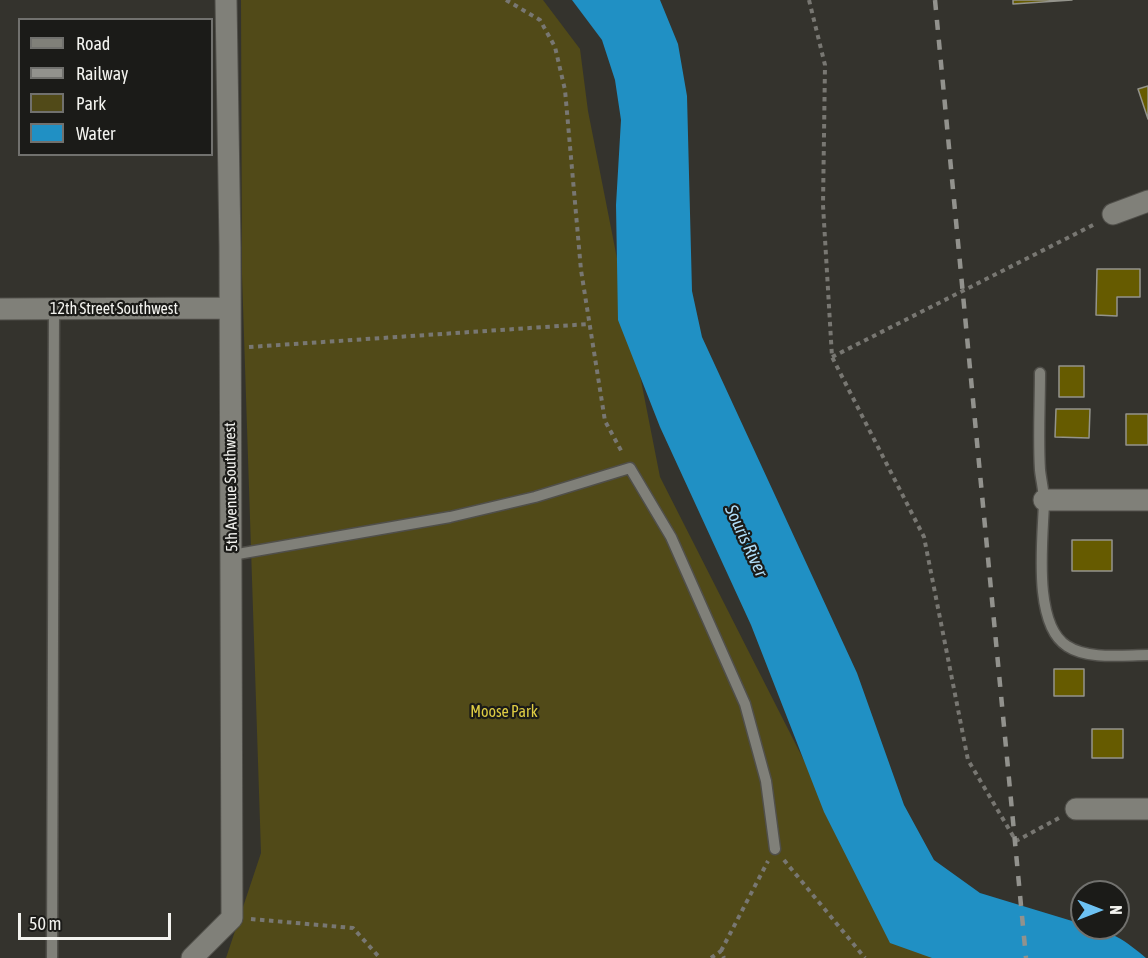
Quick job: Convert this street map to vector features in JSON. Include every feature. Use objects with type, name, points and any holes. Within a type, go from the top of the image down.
[{"type":"street","name":"5th Avenue Southwest","points":[[226,0],[232,555],[232,918]]},
{"type":"street","points":[[1113,214],[1148,201]]},
{"type":"street","name":"12th Street Southwest","points":[[0,309],[229,308]]},
{"type":"street","points":[[1044,500],[1148,500]]},
{"type":"street","points":[[1076,809],[1148,809]]},
{"type":"street","points":[[192,958],[232,918]]},
{"type":"lane","points":[[52,958],[54,309]]},
{"type":"lane","points":[[1040,373],[1040,469],[1044,500],[1041,541],[1049,623],[1055,636],[1067,647],[1084,653],[1148,655]]},
{"type":"lane","points":[[232,555],[450,517],[535,497],[630,468],[671,537],[746,704],[766,781],[775,849]]},
{"type":"path","points":[[506,0],[540,20],[555,47],[565,90],[580,270],[605,421],[630,468]]},
{"type":"path","points":[[809,0],[825,65],[824,205],[832,357],[924,537],[968,760],[1016,841],[1076,809]]},
{"type":"path","points":[[832,357],[1113,214]]},
{"type":"path","points":[[229,347],[589,324]]},
{"type":"path","points":[[711,958],[721,951],[775,849],[865,958]]},
{"type":"path","points":[[232,918],[353,928],[380,958]]},
{"type":"path","points":[[721,951],[724,958]]},
{"type":"green space","name":"Moose Park","points":[[241,0],[543,0],[580,49],[588,111],[660,477],[853,857],[956,958],[226,958],[261,853],[242,275]]},
{"type":"water","name":"Souris River","points":[[572,0],[660,0],[678,44],[687,96],[692,291],[702,337],[857,673],[904,805],[934,860],[980,893],[1070,920],[1070,940],[1122,940],[1146,958],[932,958],[890,943],[824,812],[751,625],[660,427],[618,320],[616,205],[621,120],[615,80],[602,40]]},
{"type":"building","points":[[1013,0],[1072,0],[1013,4]]},
{"type":"building","points":[[1148,86],[1148,119],[1138,89]]},
{"type":"building","points":[[1097,269],[1140,269],[1140,297],[1117,297],[1117,316],[1096,315]]},
{"type":"building","points":[[1059,366],[1084,366],[1084,397],[1059,397]]},
{"type":"building","points":[[1056,409],[1090,409],[1089,438],[1055,437]]},
{"type":"building","points":[[1126,414],[1148,414],[1148,445],[1126,445]]},
{"type":"building","points":[[1072,540],[1112,540],[1112,571],[1072,571]]},
{"type":"building","points":[[1054,669],[1084,669],[1084,696],[1054,696]]},
{"type":"building","points":[[1092,729],[1123,729],[1123,758],[1092,758]]},
{"type":"railway","points":[[935,0],[1026,958]]}]
